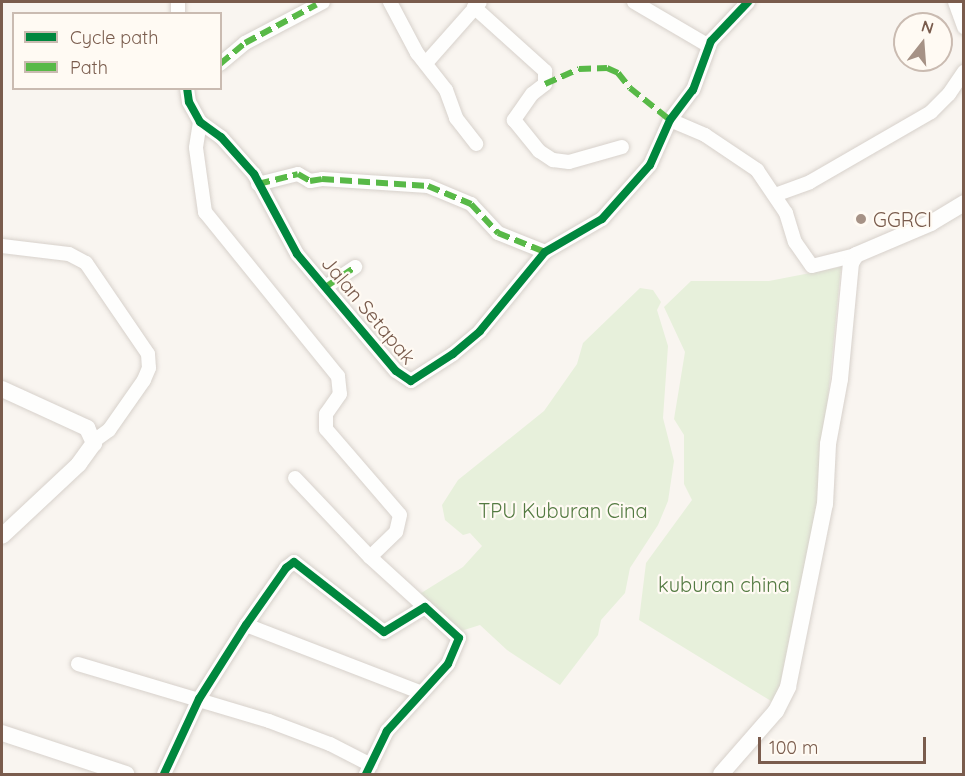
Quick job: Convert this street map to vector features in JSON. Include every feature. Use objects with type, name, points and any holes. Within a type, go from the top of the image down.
[{"type":"street","points":[[390,2],[426,63],[446,90],[463,129],[476,144]]},
{"type":"street","points":[[634,2],[709,46]]},
{"type":"street","name":"Jalan Setapak","points":[[188,95],[200,123],[221,137],[258,184],[285,236],[396,371],[411,381],[453,354],[480,331],[544,252],[602,219],[650,165],[670,120],[693,90],[709,46],[748,2]]},
{"type":"street","points":[[955,2],[963,27]]},
{"type":"street","points":[[222,62],[245,43],[319,3]]},
{"type":"street","points":[[426,63],[477,4],[545,70],[545,84],[532,94],[514,120],[539,151],[553,160],[569,162],[622,147]]},
{"type":"street","points":[[775,195],[810,182],[931,112],[949,94],[963,72]]},
{"type":"street","points":[[670,120],[731,150],[757,170],[786,213],[795,242],[812,266],[856,255],[931,223],[963,203]]},
{"type":"street","points":[[200,123],[196,148],[205,213],[338,376],[340,394],[326,414],[326,429],[400,515],[396,532],[370,557]]},
{"type":"street","points":[[258,184],[298,174],[310,181],[322,178],[429,186],[471,204],[498,232],[544,252]]},
{"type":"street","points":[[2,246],[69,254],[86,263],[148,354],[149,368],[144,380],[109,430],[94,441],[79,464],[2,536]]},
{"type":"street","points":[[721,774],[776,711],[788,687],[825,504],[828,444],[856,255]]},
{"type":"street","points":[[327,286],[355,267]]},
{"type":"street","points":[[2,389],[87,428],[94,441]]},
{"type":"street","points":[[78,664],[199,699],[330,744],[369,770],[387,730],[448,664],[459,638],[370,557],[295,478]]},
{"type":"street","points":[[164,774],[199,699],[286,568],[294,562],[384,632],[425,607]]},
{"type":"street","points":[[246,626],[420,692]]},
{"type":"street","points":[[2,733],[126,774]]},
{"type":"green space","name":"kuburan china","points":[[841,267],[818,499],[776,704],[639,620],[646,563],[692,500],[684,484],[684,435],[674,419],[685,352],[664,307],[691,281],[769,281]]},
{"type":"green space","name":"TPU Kuburan Cina","points":[[640,288],[653,290],[661,302],[657,310],[668,346],[663,418],[674,461],[668,501],[658,525],[630,568],[625,593],[601,620],[598,635],[560,685],[507,650],[480,625],[461,631],[418,595],[463,567],[482,546],[470,533],[463,535],[445,520],[442,505],[458,480],[544,411],[577,364],[583,343]]},
{"type":"marked path","points":[[222,62],[245,43],[316,5]]},
{"type":"marked path","points":[[545,84],[579,69],[607,68],[618,73],[630,88],[670,120]]},
{"type":"marked path","points":[[258,184],[298,174],[310,181],[322,179],[428,186],[471,204],[498,233],[545,252]]},
{"type":"marked path","points":[[327,286],[355,267]]},
{"type":"cycle path","points":[[187,90],[189,102],[200,122],[221,137],[254,174],[297,254],[396,371],[411,381],[453,354],[480,331],[545,252],[602,219],[650,165],[670,120],[693,90],[711,41],[748,2]]},
{"type":"cycle path","points":[[164,774],[199,699],[246,625],[286,568],[294,562],[384,632],[425,607],[459,638],[448,664],[387,731],[366,774]]},
{"type":"place","name":"GGRCI","points":[[861,219]]}]
